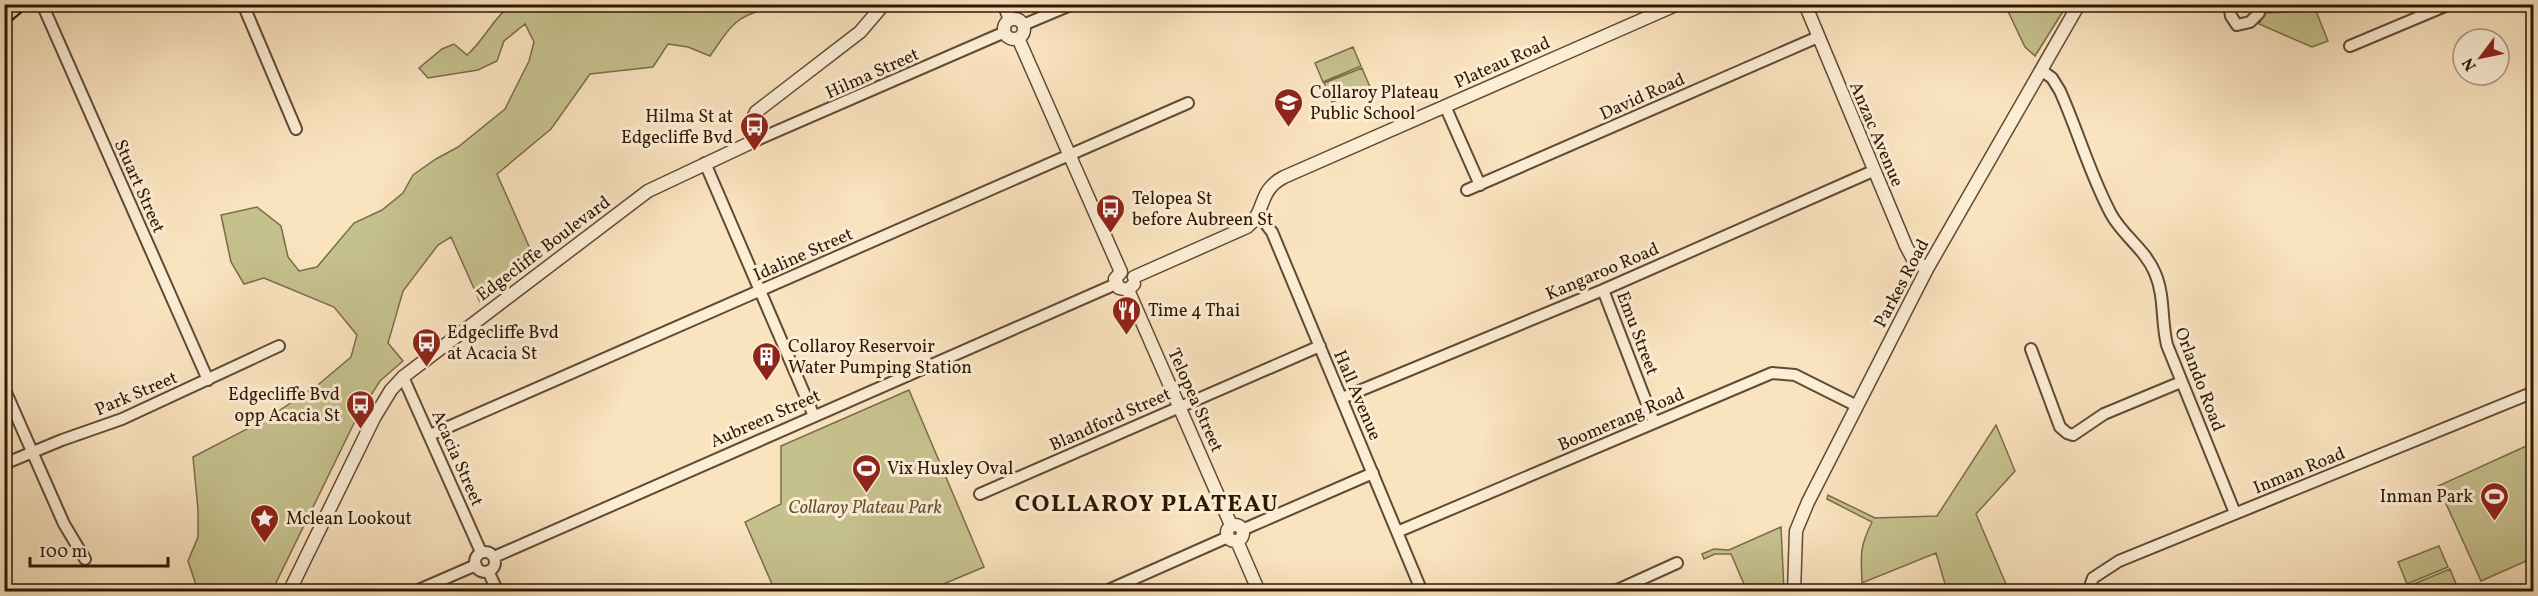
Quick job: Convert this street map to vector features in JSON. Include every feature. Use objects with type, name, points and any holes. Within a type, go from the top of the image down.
[{"type":"highway","points":[[4,15],[17,4]]},
{"type":"street","name":"Stuart Street","points":[[42,4],[208,380]]},
{"type":"street","points":[[243,4],[296,129]]},
{"type":"street","points":[[752,142],[750,125],[756,112],[860,32],[884,4]]},
{"type":"street","points":[[1004,4],[1010,20]]},
{"type":"street","points":[[1023,25],[1072,4]]},
{"type":"street","name":"Plateau Road","points":[[1258,214],[1268,189],[1278,180],[1678,4]]},
{"type":"street","name":"Anzac Avenue","points":[[1805,4],[1910,255],[1928,269]]},
{"type":"street","name":"Parkes Road","points":[[1794,591],[1796,531],[1928,269],[2079,4]]},
{"type":"street","points":[[2229,4],[2231,16],[2237,26],[2250,21],[2259,13],[2258,4]]},
{"type":"street","points":[[2350,46],[2450,4]]},
{"type":"street","points":[[1010,20],[1019,21],[1023,25],[1023,33],[1018,38]]},
{"type":"street","points":[[1010,20],[1006,24],[1005,32],[1009,37],[1018,38]]},
{"type":"street","name":"Hilma Street","points":[[752,142],[1005,32]]},
{"type":"street","name":"David Road","points":[[1467,190],[1818,37]]},
{"type":"street","points":[[1018,38],[1121,272]]},
{"type":"street","name":"Orlando Road","points":[[2041,70],[2052,78],[2060,91],[2114,220],[2141,250],[2155,272],[2162,303],[2162,327],[2181,382],[2235,513]]},
{"type":"street","name":"Idaline Street","points":[[430,435],[1188,103]]},
{"type":"street","points":[[1445,106],[1480,185]]},
{"type":"street","name":"Edgecliffe Boulevard","points":[[289,591],[378,410],[403,377],[648,192],[752,142]]},
{"type":"street","points":[[705,164],[814,416]]},
{"type":"street","name":"Kangaroo Road","points":[[1342,398],[1603,290],[1873,171]]},
{"type":"street","points":[[1134,277],[1243,229],[1251,224],[1258,214]]},
{"type":"street","name":"Hall Avenue","points":[[1258,214],[1272,232],[1422,591]]},
{"type":"street","points":[[1121,272],[1127,272],[1134,277],[1134,285],[1122,287],[1117,276],[1121,272]]},
{"type":"street","name":"Telopea Street","points":[[1122,287],[1179,407],[1259,591]]},
{"type":"street","name":"Aubreen Street","points":[[494,557],[814,416],[1122,287]]},
{"type":"street","name":"Emu Street","points":[[1603,290],[1654,422]]},
{"type":"street","name":"Park Street","points":[[4,464],[122,419],[279,346]]},
{"type":"street","name":"Blandford Street","points":[[980,494],[1320,346]]},
{"type":"street","points":[[2031,349],[2060,427],[2073,435],[2104,414],[2181,382]]},
{"type":"street","name":"Boomerang Road","points":[[1397,532],[1772,373],[1795,375],[1857,406]]},
{"type":"street","name":"Acacia Street","points":[[403,377],[482,552]]},
{"type":"street","points":[[4,388],[64,524],[85,559]]},
{"type":"street","name":"Inman Road","points":[[2088,591],[2093,578],[2119,561],[2534,392]]},
{"type":"street","points":[[1104,591],[1373,473]]},
{"type":"street","points":[[482,552],[494,557],[494,566],[488,571],[481,571],[476,565],[476,557],[482,552]]},
{"type":"street","points":[[1613,591],[1677,563]]},
{"type":"street","points":[[414,591],[476,565]]},
{"type":"street","points":[[488,571],[498,591]]},
{"type":"green space","points":[[511,5],[766,5],[763,10],[738,21],[726,33],[710,56],[688,47],[668,44],[653,67],[590,74],[551,129],[497,174],[535,260],[480,302],[451,237],[438,245],[403,291],[388,343],[403,361],[380,381],[358,415],[272,591],[198,591],[188,561],[198,537],[193,457],[268,418],[319,384],[351,357],[357,335],[334,307],[264,278],[244,284],[231,262],[221,215],[257,207],[281,226],[288,257],[299,271],[317,267],[354,223],[382,210],[403,193],[413,175],[458,147],[505,109],[529,61],[534,42],[525,24],[504,41],[497,61],[478,70],[428,78],[419,68],[442,49],[454,44],[467,55],[504,10]]},
{"type":"green space","points":[[2005,5],[2067,5],[2035,56],[2025,47]]},
{"type":"green space","points":[[2316,11],[2328,41],[2312,47],[2259,24],[2265,13]]},
{"type":"green space","points":[[1353,47],[1361,66],[1323,82],[1315,63]]},
{"type":"green space","points":[[1362,68],[1370,87],[1332,102],[1324,83]]},
{"type":"green space","name":"Collaroy Plateau Park","points":[[909,390],[984,567],[927,591],[775,591],[745,522],[781,504],[781,446]]},
{"type":"green space","points":[[1996,425],[2015,471],[1976,514],[2009,591],[1947,591],[1936,553],[1862,583],[1862,552],[1872,522],[1827,499],[1828,495],[1875,518],[1937,516]]},
{"type":"green space","name":"Inman Park","points":[[2533,443],[2533,558],[2481,581],[2438,486]]},
{"type":"green space","points":[[1781,527],[1784,591],[1747,591],[1731,554],[1715,554],[1704,559],[1702,554],[1714,549],[1729,550]]},
{"type":"green space","points":[[2439,546],[2448,567],[2407,584],[2398,562]]},
{"type":"green space","points":[[2450,569],[2459,591],[2411,591],[2409,586]]},
{"type":"place","name":"Collaroy Plateau Public School","points":[[1289,128]]},
{"type":"place","name":"Hilma St at Edgecliffe Bvd","points":[[754,152]]},
{"type":"place","name":"Telopea St before Aubreen St","points":[[1111,234]]},
{"type":"place","name":"Time 4 Thai","points":[[1127,336]]},
{"type":"place","name":"Edgecliffe Bvd at Acacia St","points":[[426,368]]},
{"type":"place","name":"Collaroy Reservoir Water Pumping Station","points":[[767,382]]},
{"type":"place","name":"Edgecliffe Bvd opp Acacia St","points":[[361,430]]},
{"type":"place","name":"Vix Huxley Oval","points":[[866,494]]},
{"type":"place","name":"Inman Park","points":[[2494,522]]},
{"type":"place","name":"Mclean Lookout","points":[[265,544]]},
{"type":"district","name":"COLLAROY PLATEAU","points":[[1147,503]]}]
